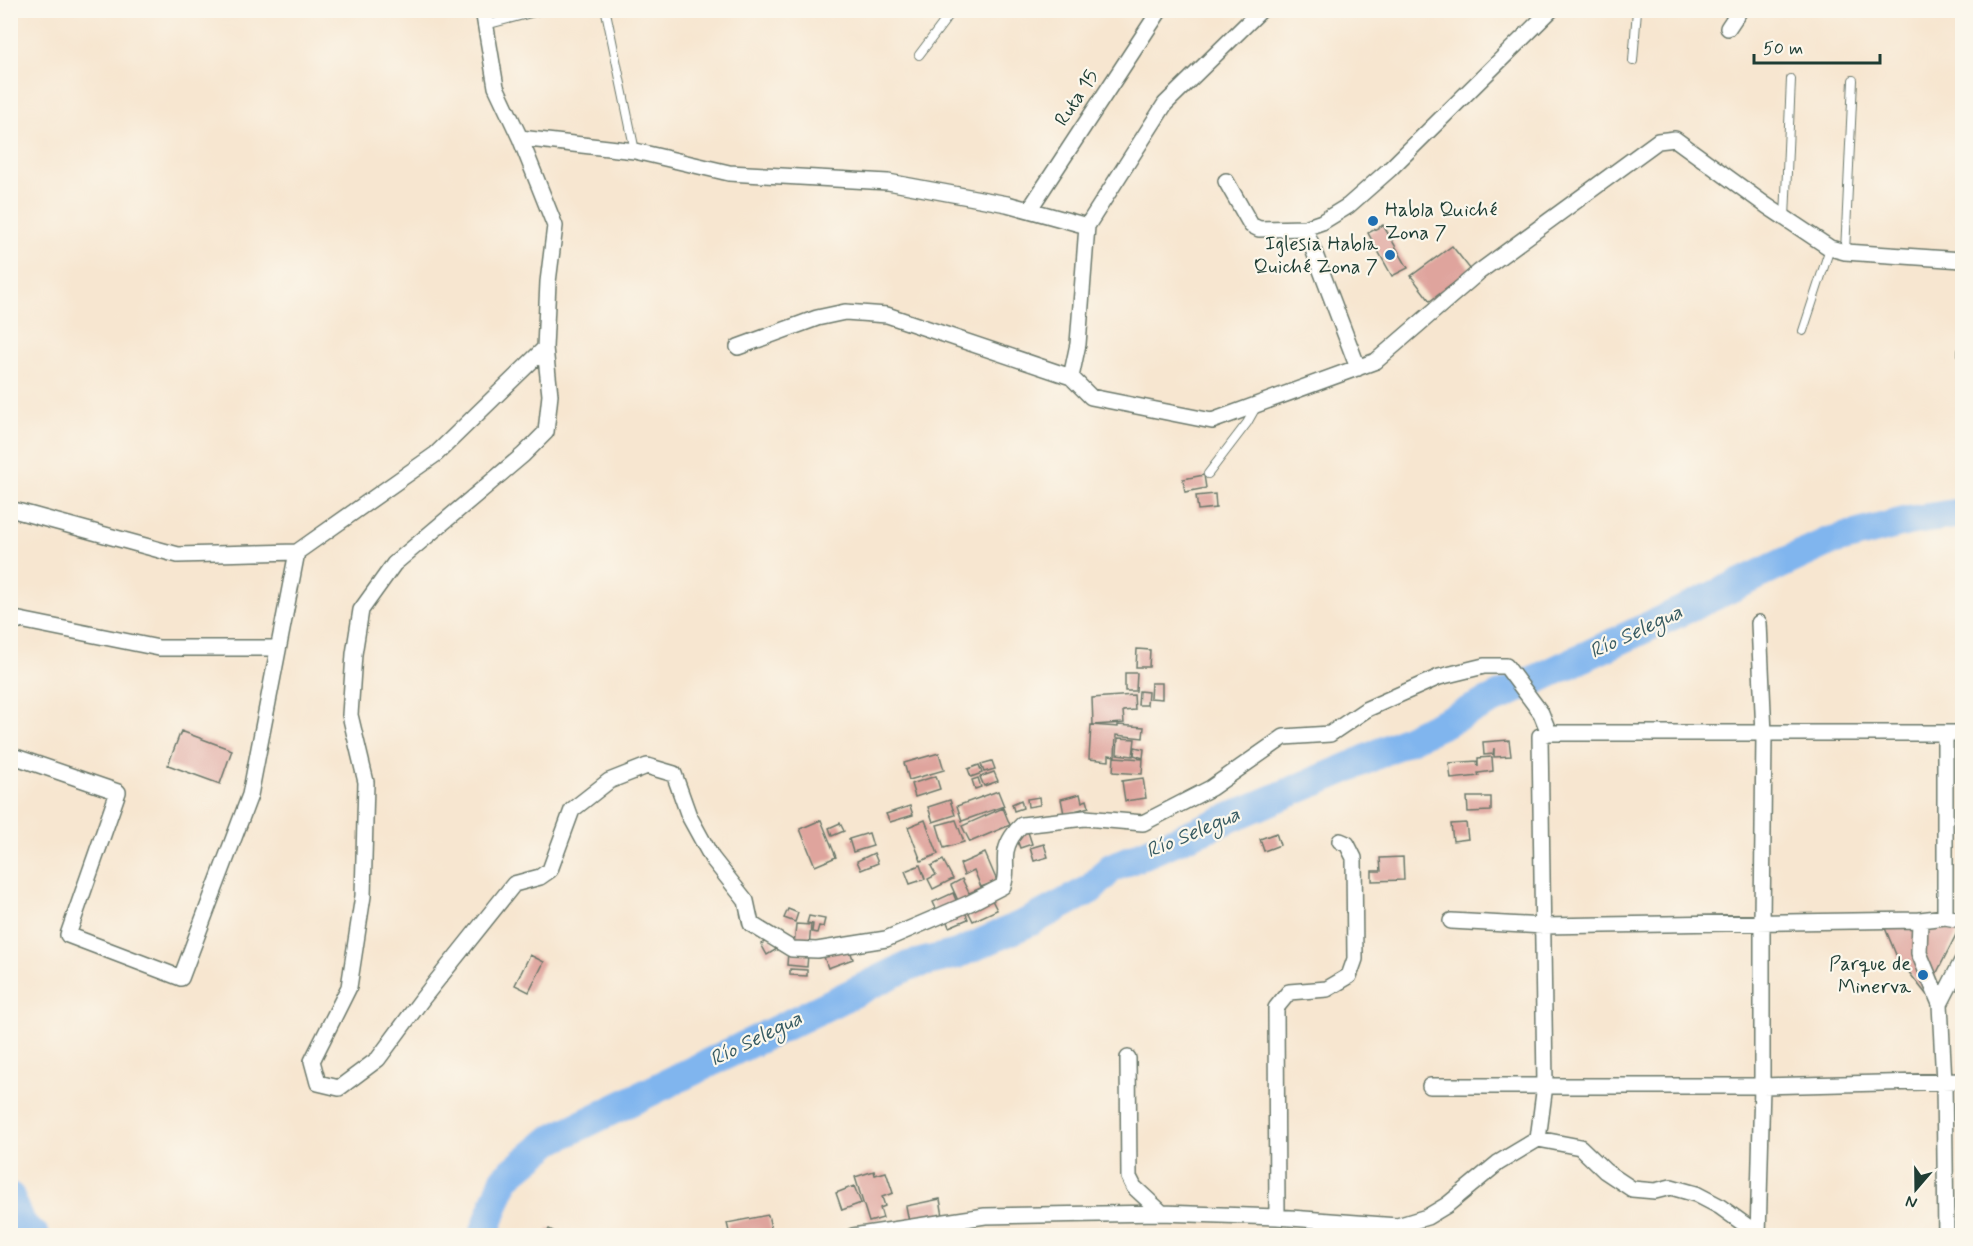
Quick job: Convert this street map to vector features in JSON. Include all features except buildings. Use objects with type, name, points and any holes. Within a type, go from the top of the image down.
[{"type":"street","name":"Ruta 15","points":[[1029,210],[1160,10]]},
{"type":"street","points":[[1071,377],[1078,344],[1087,226],[1165,104],[1261,10]]},
{"type":"street","points":[[1226,181],[1251,225],[1259,229],[1305,228],[1322,222],[1348,206],[1365,191],[1504,59],[1551,10]]},
{"type":"street","points":[[1728,28],[1740,10]]},
{"type":"street","points":[[484,18],[496,87],[520,138],[555,226],[548,282],[545,348],[550,395],[546,432],[523,455],[394,564],[361,610],[354,654],[350,715],[366,782],[363,896],[349,987],[312,1061],[318,1083],[339,1088],[378,1059],[423,998],[514,884],[540,877],[550,870],[572,810],[609,781],[647,766],[674,774],[689,816],[712,858],[746,901],[751,924],[792,949],[817,950],[886,939],[970,903],[1003,886],[1006,877],[1006,850],[1016,831],[1022,825],[1086,818],[1143,823],[1211,788],[1284,736],[1330,734],[1367,709],[1439,677],[1484,666],[1506,666],[1541,713],[1549,733]]},
{"type":"street","points":[[520,138],[635,151],[729,173],[888,182],[1029,210],[1087,226]]},
{"type":"street","points":[[738,347],[817,318],[845,312],[887,315],[1071,377],[1091,397],[1212,421],[1376,361],[1479,272],[1658,141],[1675,140],[1785,218],[1838,250],[1962,260]]},
{"type":"street","points":[[1305,228],[1358,368]]},
{"type":"street","points":[[10,509],[178,555],[297,552],[436,454],[545,348]]},
{"type":"street","points":[[10,755],[118,792],[68,936],[181,978],[250,795],[297,552]]},
{"type":"street","points":[[10,618],[159,648],[277,648]]},
{"type":"street","points":[[1758,1235],[1762,1086],[1764,734],[1759,623]]},
{"type":"street","points":[[1538,1139],[1545,1085],[1540,736],[1549,733],[1962,733]]},
{"type":"street","points":[[1945,733],[1945,917]]},
{"type":"street","points":[[1277,1217],[1275,1008],[1289,992],[1327,989],[1349,976],[1355,959],[1354,858],[1347,844],[1340,841]]},
{"type":"street","points":[[1451,921],[1543,926],[1920,920],[1945,917],[1962,920]]},
{"type":"street","points":[[1920,920],[1919,953],[1940,1004],[1944,1082],[1946,1236]]},
{"type":"street","points":[[1940,1004],[1962,961]]},
{"type":"street","points":[[1128,1058],[1130,1178],[1134,1187],[1162,1213]]},
{"type":"street","points":[[1430,1086],[1762,1086],[1962,1081]]},
{"type":"street","points":[[853,1236],[985,1216],[1162,1213],[1277,1217],[1396,1226],[1427,1216],[1447,1205],[1498,1163],[1538,1139],[1580,1148],[1605,1172],[1632,1189],[1655,1191],[1671,1187],[1696,1194],[1719,1206],[1758,1235]]},
{"type":"lane","points":[[484,18],[542,10]]},
{"type":"lane","points":[[919,55],[953,10]]},
{"type":"lane","points":[[1633,61],[1636,10]]},
{"type":"lane","points":[[606,12],[635,151]]},
{"type":"lane","points":[[1785,218],[1791,79]]},
{"type":"lane","points":[[1803,331],[1838,250],[1853,80]]},
{"type":"lane","points":[[1962,351],[1962,384]]},
{"type":"lane","points":[[1208,474],[1247,423],[1257,405]]},
{"type":"waterway","name":"Río Selegua","points":[[483,1236],[505,1178],[551,1140],[908,966],[957,954],[1031,921],[1091,889],[1111,868],[1352,766],[1828,542],[1908,521],[1962,513]]},
{"type":"waterway","name":"Río Selegua","points":[[10,1197],[18,1219],[35,1236]]},
{"type":"place","name":"Habla Quiché Zona 7","points":[[1373,221]]},
{"type":"place","name":"Iglesia Habla Quiché Zona 7","points":[[1390,255]]},
{"type":"place","name":"Parque de Minerva","points":[[1923,975]]}]
